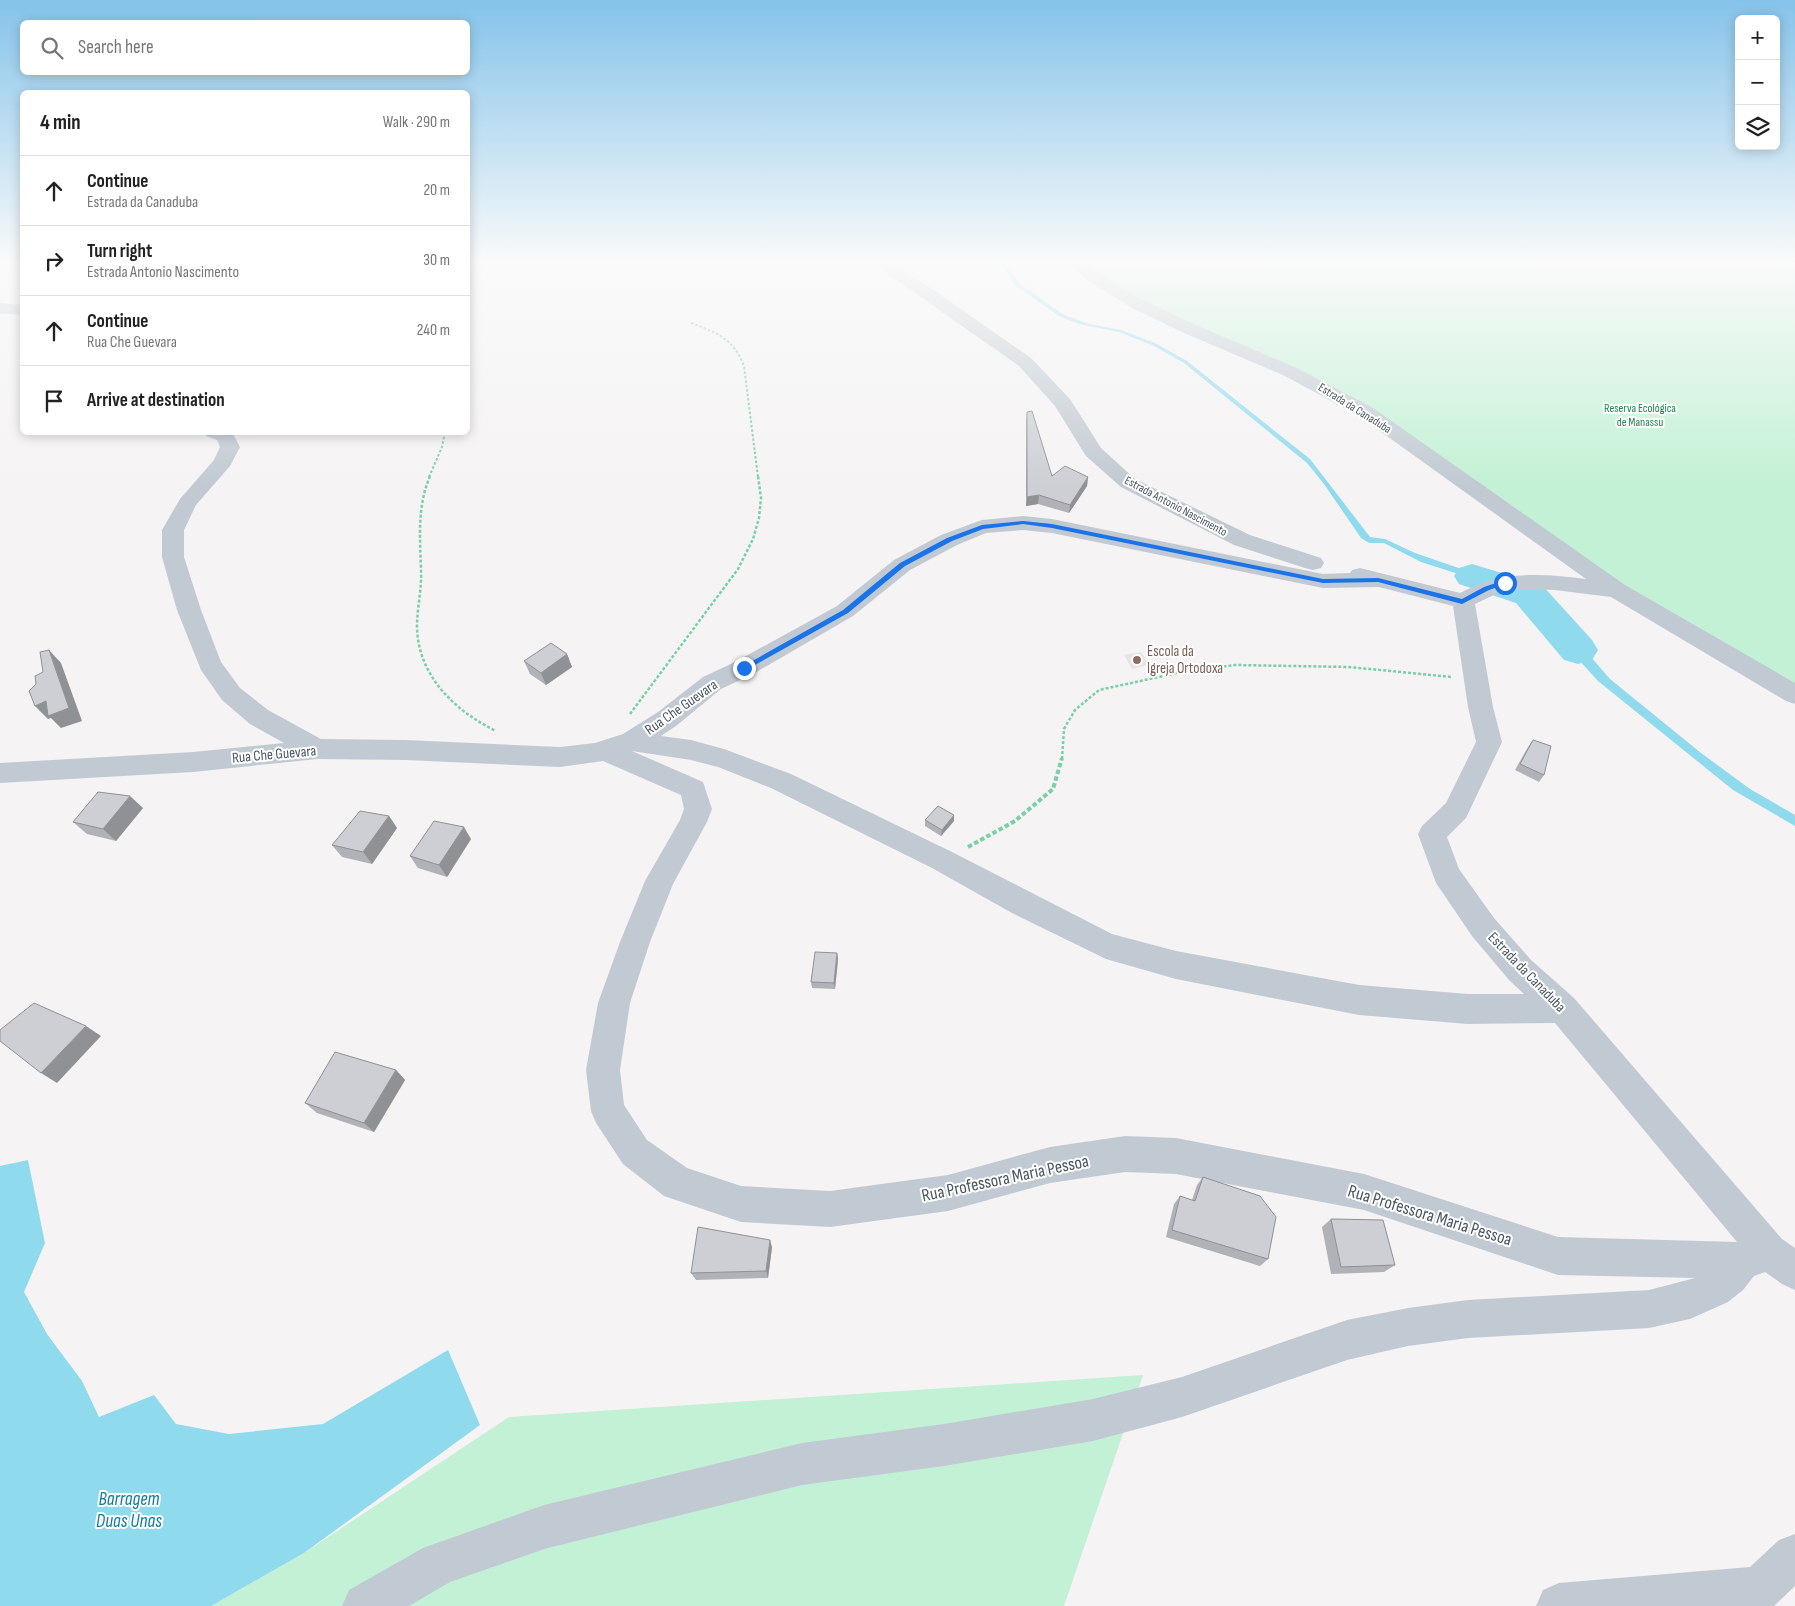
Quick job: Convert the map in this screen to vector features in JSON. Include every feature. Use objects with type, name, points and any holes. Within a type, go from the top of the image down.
[{"type":"street","name":"Estrada Antonio Nascimento","points":[[987,335],[1025,362],[1062,403],[1093,452],[1128,483],[1242,540],[1288,556],[1378,580],[1485,591]]},
{"type":"street","name":"Estrada da Canaduba","points":[[1204,335],[1323,387],[1366,412],[1617,590],[1795,694]]},
{"type":"street","points":[[222,435],[225,436],[230,447],[223,462],[187,503],[173,530],[173,557],[189,610],[210,664],[231,694],[258,717],[317,749]]},
{"type":"street","name":"Rua Che Guevara","points":[[0,773],[193,762],[317,749],[406,750],[560,757],[579,756],[619,746],[666,718],[712,683],[744,668],[845,611],[902,565],[949,540],[982,527],[1023,522],[1052,526],[1323,581],[1378,580]]},
{"type":"street","name":"Estrada da Canaduba","points":[[1617,590],[1533,582],[1485,591],[1470,630],[1482,718],[1489,742],[1456,810],[1432,834],[1446,874],[1483,927],[1520,970],[1563,1008],[1769,1261]]},
{"type":"street","points":[[619,746],[690,750],[724,759],[781,781],[931,846],[1023,904],[1106,946],[1176,965],[1359,1000],[1468,1009],[1563,1008]]},
{"type":"street","name":"Rua Professora Maria Pessoa","points":[[619,746],[693,789],[697,799],[698,809],[693,822],[660,881],[635,942],[614,1003],[603,1070],[608,1111],[635,1152],[676,1183],[741,1204],[830,1209],[948,1193],[1050,1165],[1125,1154],[1176,1156],[1364,1192],[1558,1256],[1769,1261]]},
{"type":"street","points":[[365,1606],[439,1564],[544,1527],[802,1464],[944,1445],[1093,1420],[1182,1397],[1347,1340],[1408,1327],[1468,1320],[1649,1309],[1690,1300],[1715,1289],[1730,1277],[1769,1261]]},
{"type":"street","points":[[1558,1606],[1751,1597],[1795,1556]]},
{"type":"path","points":[[619,746],[629,716],[738,569],[753,539],[759,518],[761,498],[744,366],[740,352],[733,343],[718,335]]},
{"type":"path","points":[[445,435],[445,440],[430,473],[423,496],[420,516],[419,547],[421,571],[417,622],[419,646],[428,672],[450,700],[486,726],[504,734]]},
{"type":"path","points":[[931,846],[954,855],[1015,821],[1053,789],[1062,761],[1064,729],[1075,710],[1099,690],[1182,672],[1235,665],[1349,667],[1477,680]]},
{"type":"shaded area","name":"Escola da Igreja Ortodoxa","points":[[1141,652],[1149,665],[1132,669],[1124,655]]},
{"type":"green space","name":"Reserva Ecológica de Manassu","points":[[1210,335],[1795,335],[1795,692],[1617,587],[1374,414]]},
{"type":"green space","points":[[1143,1375],[1064,1606],[211,1606],[304,1553],[509,1417]]},
{"type":"water","points":[[1126,335],[1134,335],[1155,343],[1187,361],[1310,459],[1370,537],[1385,539],[1415,553],[1540,596],[1521,594],[1421,562],[1384,543],[1369,543],[1361,538],[1324,484],[1307,463],[1184,363],[1152,345]]},
{"type":"water","points":[[1545,604],[1610,679],[1701,753],[1750,789],[1795,815],[1795,826],[1733,790],[1598,681],[1529,605]]},
{"type":"water","name":"Barragem Duas Unas","points":[[28,1160],[45,1243],[24,1292],[47,1334],[82,1381],[99,1417],[154,1395],[176,1424],[229,1434],[323,1424],[448,1350],[480,1425],[304,1553],[211,1606],[0,1606],[0,1166]]},
{"type":"building","points":[[1032,411],[1052,476],[1065,466],[1088,477],[1070,505],[1039,495],[1027,497],[1027,412]]},
{"type":"building","points":[[551,643],[567,654],[541,673],[524,661]]},
{"type":"building","points":[[49,650],[69,708],[48,716],[46,701],[35,706],[29,691],[36,684],[35,676],[43,672],[40,652]]},
{"type":"building","points":[[1533,740],[1551,746],[1544,775],[1520,764]]},
{"type":"building","points":[[98,792],[130,796],[103,829],[73,822]]},
{"type":"building","points":[[938,806],[954,815],[942,830],[925,820]]},
{"type":"building","points":[[360,811],[389,816],[363,852],[332,845]]},
{"type":"building","points":[[434,821],[464,827],[439,865],[410,856]]},
{"type":"building","points":[[815,952],[837,953],[834,983],[811,982]]},
{"type":"building","points":[[34,1003],[86,1026],[41,1073],[0,1041],[0,1030]]},
{"type":"building","points":[[335,1052],[396,1070],[364,1123],[305,1103]]},
{"type":"building","points":[[1203,1177],[1260,1196],[1276,1217],[1268,1259],[1172,1230],[1180,1196],[1195,1201]]},
{"type":"building","points":[[1331,1219],[1383,1220],[1395,1265],[1341,1267]]},
{"type":"building","points":[[698,1227],[770,1240],[766,1271],[691,1273]]},
{"type":"waterway","points":[[1472,576],[1529,594],[1578,650]]},
{"type":"place","name":"Escola da Igreja Ortodoxa","points":[[1137,660]]},
{"type":"route","points":[[744,668],[845,611],[902,565],[949,540],[982,527],[1023,522],[1052,526],[1323,581],[1378,580],[1462,602],[1486,588],[1505,583]]}]
